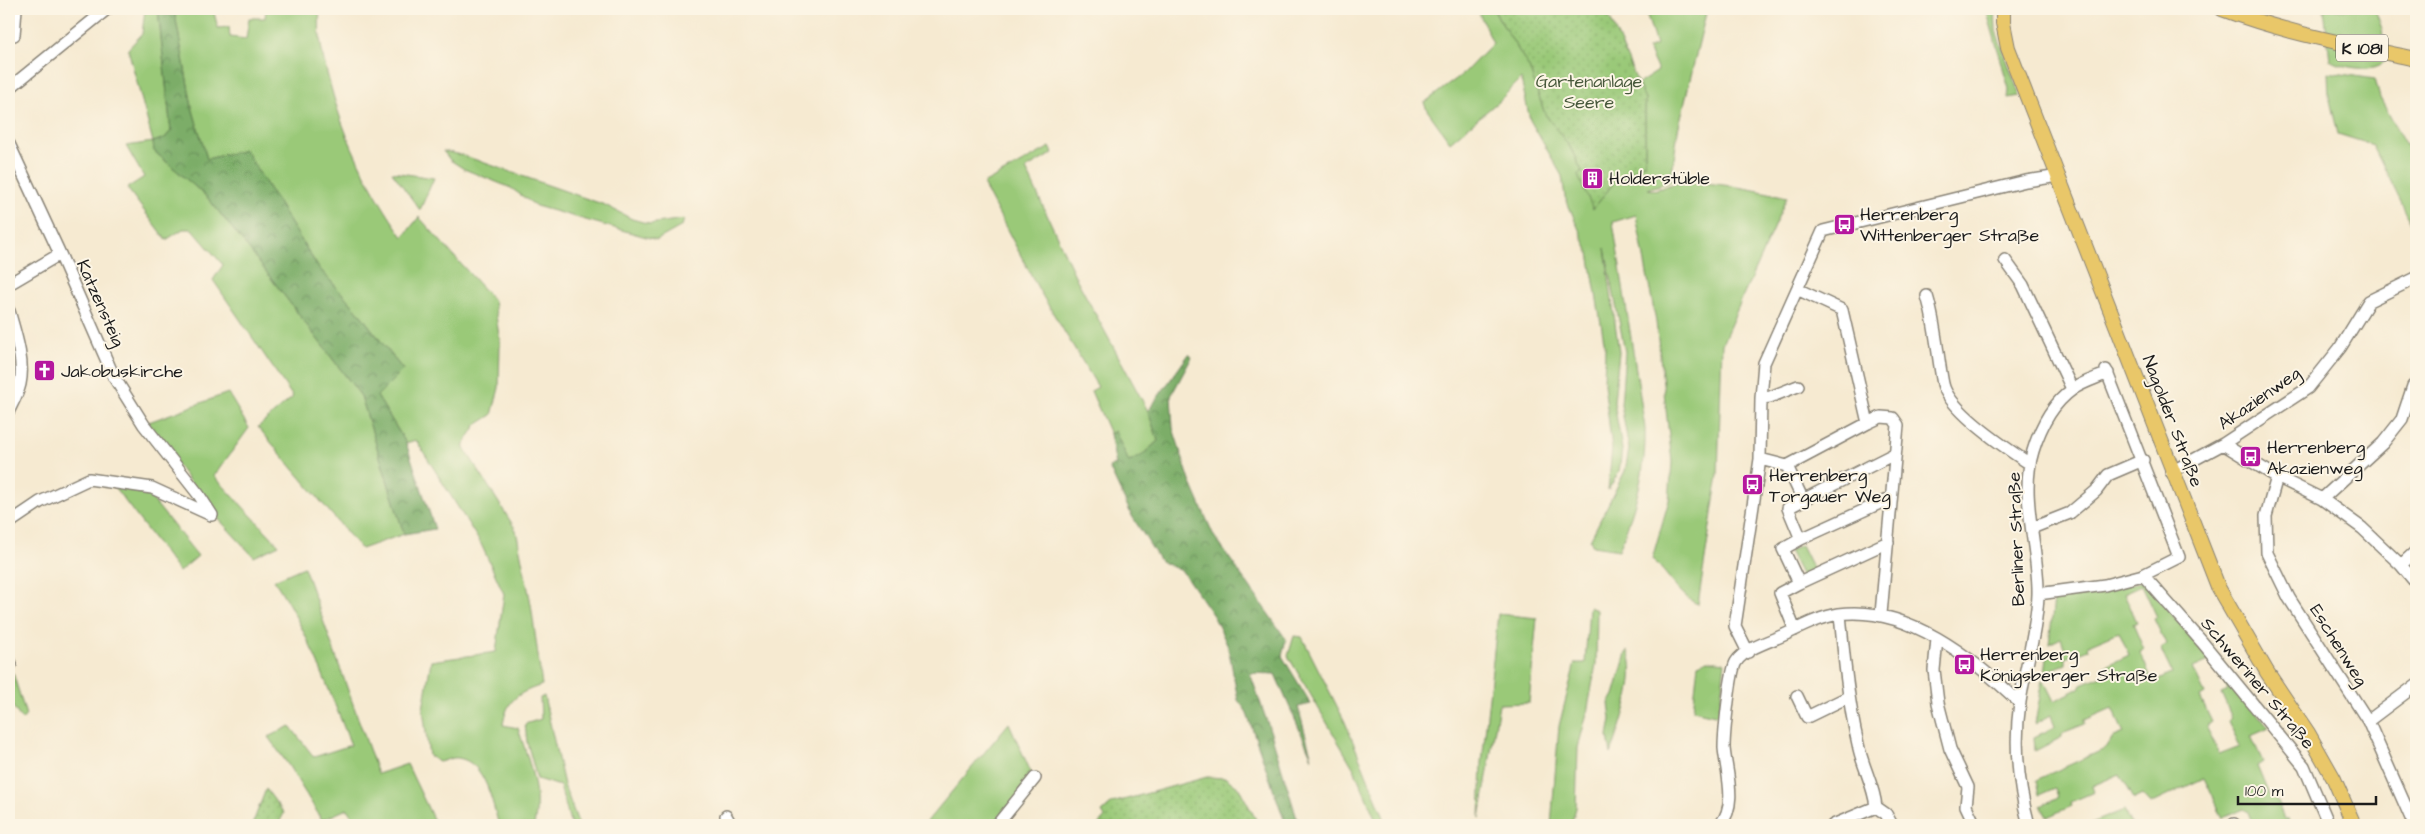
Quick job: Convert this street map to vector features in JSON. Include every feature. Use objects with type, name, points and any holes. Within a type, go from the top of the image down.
[{"type":"main road","name":"Nagolder Straße","points":[[2003,9],[2003,23],[2008,48],[2218,589],[2267,672],[2308,733],[2334,779],[2354,825]]},
{"type":"main road","name":"K 1081","points":[[2222,9],[2256,22],[2307,36],[2416,59]]},
{"type":"street","points":[[14,35],[16,9]]},
{"type":"street","points":[[9,86],[18,81],[107,9]]},
{"type":"street","name":"Katzensteig","points":[[9,144],[114,377],[144,425],[199,495],[212,515],[152,488],[89,479],[40,502],[9,524]]},
{"type":"street","points":[[1748,652],[1734,626],[1760,459],[1761,398],[1764,363],[1823,231],[2026,181],[2059,176]]},
{"type":"street","points":[[9,284],[60,254]]},
{"type":"street","points":[[2005,260],[2023,284],[2072,389]]},
{"type":"street","name":"Akazienweg","points":[[2171,472],[2223,444],[2308,388],[2340,348],[2369,301],[2416,278]]},
{"type":"street","points":[[1797,289],[1842,310],[1868,423]]},
{"type":"street","points":[[1927,296],[1934,319],[1944,386],[1955,407],[2030,464]]},
{"type":"street","points":[[9,311],[15,331],[20,366],[20,384],[9,410]]},
{"type":"street","name":"Berliner Straße","points":[[2030,825],[2022,796],[2017,752],[2020,703],[2032,648],[2038,594],[2028,485],[2030,464],[2046,419],[2072,389],[2107,371],[2179,557],[2143,575]]},
{"type":"street","points":[[1761,398],[1770,397],[1798,386]]},
{"type":"street","points":[[2322,499],[2383,443],[2402,419],[2413,386]]},
{"type":"street","points":[[1760,459],[1787,466],[1868,423],[1882,417],[1893,418],[1898,425],[1881,614]]},
{"type":"street","points":[[2223,444],[2277,477],[2322,499],[2362,528],[2401,565],[2416,583]]},
{"type":"street","points":[[1802,539],[1788,508],[1894,454]]},
{"type":"street","points":[[2032,528],[2070,513],[2096,491],[2108,475],[2143,460]]},
{"type":"street","points":[[1787,466],[1803,500]]},
{"type":"street","name":"Eschenweg","points":[[2277,477],[2266,516],[2268,553],[2289,598],[2368,721],[2414,825]]},
{"type":"street","points":[[1799,583],[1784,549],[1892,498]]},
{"type":"street","points":[[1795,630],[1780,594],[1799,583],[1888,542]]},
{"type":"street","points":[[2401,565],[2416,551]]},
{"type":"street","points":[[2038,594],[2105,585],[2143,575]]},
{"type":"street","name":"Schweriner Straße","points":[[2143,575],[2304,766],[2329,825]]},
{"type":"street","points":[[1726,824],[1730,796],[1729,772],[1724,748],[1731,681],[1736,662],[1748,652],[1823,617],[1840,614],[1881,614],[1963,653],[2020,703]]},
{"type":"street","points":[[1840,614],[1848,697],[1858,747],[1875,793],[1876,807]]},
{"type":"street","points":[[1937,639],[1934,670],[1938,703],[1950,749],[1968,787],[1966,806],[1975,825]]},
{"type":"street","points":[[2368,721],[2416,685]]},
{"type":"street","points":[[1797,696],[1807,716],[1848,697]]},
{"type":"street","points":[[997,825],[1035,778]]},
{"type":"street","points":[[1833,825],[1876,807]]},
{"type":"street","points":[[1876,807],[1886,814],[1892,825]]},
{"type":"green space","points":[[145,9],[158,9],[171,131],[165,138],[153,142],[128,49],[142,34]]},
{"type":"green space","points":[[158,9],[174,9],[192,107],[207,159],[245,150],[318,267],[357,310],[403,370],[377,396],[406,443],[435,529],[404,534],[361,396],[207,197],[154,151],[153,142],[165,138],[171,131]]},
{"type":"green space","points":[[174,9],[213,9],[218,28],[229,27],[230,37],[246,39],[249,18],[265,18],[266,9],[320,9],[319,30],[326,70],[345,130],[370,185],[403,237],[419,217],[494,301],[500,343],[499,388],[492,415],[476,425],[463,446],[516,530],[531,604],[542,685],[515,698],[508,708],[503,725],[518,728],[526,752],[535,788],[536,813],[534,825],[499,825],[486,785],[475,767],[468,761],[458,758],[439,762],[429,756],[423,709],[431,661],[496,652],[504,594],[481,544],[416,440],[406,443],[377,396],[403,370],[357,310],[318,267],[245,150],[207,159],[192,107]]},
{"type":"green space","points":[[1477,9],[1493,9],[1529,67],[1545,114],[1570,147],[1582,171],[1593,209],[1616,180],[1645,163],[1645,100],[1638,84],[1658,71],[1648,49],[1656,45],[1645,9],[1707,9],[1678,130],[1671,181],[1648,189],[1651,190],[1678,183],[1706,183],[1787,197],[1722,344],[1718,475],[1698,604],[1686,597],[1652,559],[1669,500],[1672,462],[1656,322],[1636,215],[1613,222],[1645,428],[1644,461],[1638,491],[1619,550],[1593,546],[1590,540],[1625,471],[1629,449],[1621,405],[1625,352],[1605,248],[1619,352],[1614,402],[1622,449],[1619,472],[1608,490],[1612,448],[1604,384],[1605,347],[1589,253],[1565,197],[1562,176],[1530,120],[1521,79],[1499,101],[1450,142],[1424,103],[1464,73],[1493,43]]},
{"type":"green space","name":"Gartenanlage Seere","points":[[1493,9],[1606,9],[1645,100],[1645,163],[1616,180],[1593,209],[1578,176],[1582,171],[1570,147],[1545,114],[1529,67]]},
{"type":"green space","points":[[1986,9],[1995,9],[1996,31],[2020,96],[2008,98],[2009,89]]},
{"type":"green space","points":[[2324,9],[2375,9],[2382,29],[2386,59],[2382,64],[2375,67],[2359,68],[2342,65],[2330,60]]},
{"type":"green space","points":[[2328,72],[2375,79],[2380,98],[2416,164],[2416,233],[2373,145],[2338,134],[2329,96]]},
{"type":"green space","points":[[153,142],[154,151],[207,197],[361,396],[404,534],[361,549],[258,427],[293,397],[213,280],[223,265],[192,229],[183,229],[166,240],[127,188],[144,177],[126,146]]},
{"type":"green space","points":[[1050,147],[1053,153],[1026,169],[1076,278],[1148,411],[1158,441],[1141,456],[1129,462],[1113,432],[1110,434],[1091,391],[1098,387],[1039,290],[983,184]]},
{"type":"green space","points":[[443,151],[462,155],[605,205],[632,219],[650,224],[684,219],[682,226],[657,240],[536,206],[511,188],[464,169],[450,160]]},
{"type":"green space","points":[[392,172],[434,178],[420,210]]},
{"type":"green space","points":[[1189,354],[1192,357],[1171,396],[1173,428],[1190,481],[1214,536],[1286,639],[1282,656],[1311,704],[1298,707],[1312,758],[1275,674],[1250,673],[1271,733],[1299,825],[1286,825],[1246,711],[1238,700],[1228,646],[1214,617],[1182,571],[1160,561],[1132,516],[1109,467],[1116,465],[1110,434],[1115,431],[1129,462],[1141,456],[1158,441],[1148,411]]},
{"type":"green space","points":[[228,393],[249,428],[214,476],[279,545],[254,557],[213,513],[146,423]]},
{"type":"green space","points":[[112,484],[149,495],[198,556],[179,572]]},
{"type":"green space","points":[[1801,545],[1815,573],[1803,578],[1789,551]]},
{"type":"green space","points":[[304,567],[378,774],[407,764],[436,825],[358,825],[347,809],[322,820],[287,763],[268,737],[290,726],[314,757],[351,745],[307,640],[274,580]]},
{"type":"green space","points":[[2143,581],[2211,660],[2193,668],[2205,694],[2200,697],[2212,722],[2206,726],[2219,754],[2240,746],[2228,721],[2232,718],[2221,693],[2228,690],[2216,664],[2269,728],[2251,736],[2263,762],[2257,766],[2269,795],[2273,793],[2284,818],[2288,818],[2291,825],[2254,825],[2249,812],[2243,809],[2223,818],[2204,778],[2150,804],[2142,795],[2134,799],[2120,774],[2092,786],[2094,792],[2071,802],[2072,806],[2047,817],[2041,806],[2058,797],[2055,788],[2039,795],[2036,780],[2107,748],[2112,738],[2124,733],[2112,708],[2085,720],[2085,724],[2062,733],[2062,737],[2035,751],[2034,737],[2055,727],[2051,715],[2035,724],[2043,679],[2054,701],[2080,688],[2082,684],[2103,675],[2104,667],[2129,655],[2119,632],[2088,645],[2089,649],[2066,658],[2066,664],[2045,672],[2047,658],[2065,650],[2061,638],[2049,644],[2054,599],[2100,592]],"holes":[[[2142,585],[2157,617],[2154,619],[2166,644],[2160,648],[2172,673],[2153,683],[2140,652],[2144,650],[2133,624],[2137,622],[2124,593]]]},
{"type":"green space","points":[[1589,607],[1597,610],[1596,664],[1578,748],[1576,808],[1571,825],[1551,825],[1559,726],[1575,663],[1585,663]]},
{"type":"green space","points":[[1498,614],[1537,618],[1529,703],[1499,704],[1480,818],[1482,762]]},
{"type":"green space","points":[[1294,636],[1302,637],[1345,722],[1387,825],[1378,825],[1354,769],[1288,656]]},
{"type":"green space","points":[[1627,650],[1631,660],[1632,672],[1630,686],[1611,754],[1608,736],[1611,719],[1609,703],[1614,695]]},
{"type":"green space","points":[[1708,660],[1725,662],[1719,716],[1693,710],[1698,664]]},
{"type":"green space","points":[[13,673],[26,715],[22,720],[9,701],[9,676]]},
{"type":"green space","points":[[544,696],[564,785],[579,825],[571,825],[560,786],[537,779],[527,742],[525,724],[541,719],[540,698]]},
{"type":"green space","points":[[1009,723],[1033,777],[993,825],[924,825]]},
{"type":"green space","points":[[1207,777],[1226,778],[1239,788],[1259,825],[1098,825],[1105,817],[1102,812],[1112,803]]},
{"type":"green space","points":[[266,789],[284,813],[278,825],[252,825]]},
{"type":"green space","points":[[2124,810],[2131,825],[2087,825]]},
{"type":"place","name":"Holderstüble","points":[[1593,178]]},
{"type":"place","name":"Herrenberg Wittenberger Straße","points":[[1844,224]]},
{"type":"place","name":"Jakobuskirche","points":[[45,371]]},
{"type":"place","name":"Herrenberg Akazienweg","points":[[2251,457]]},
{"type":"place","name":"Herrenberg Torgauer Weg","points":[[1753,485]]},
{"type":"place","name":"Herrenberg Königsberger Straße","points":[[1964,664]]}]
